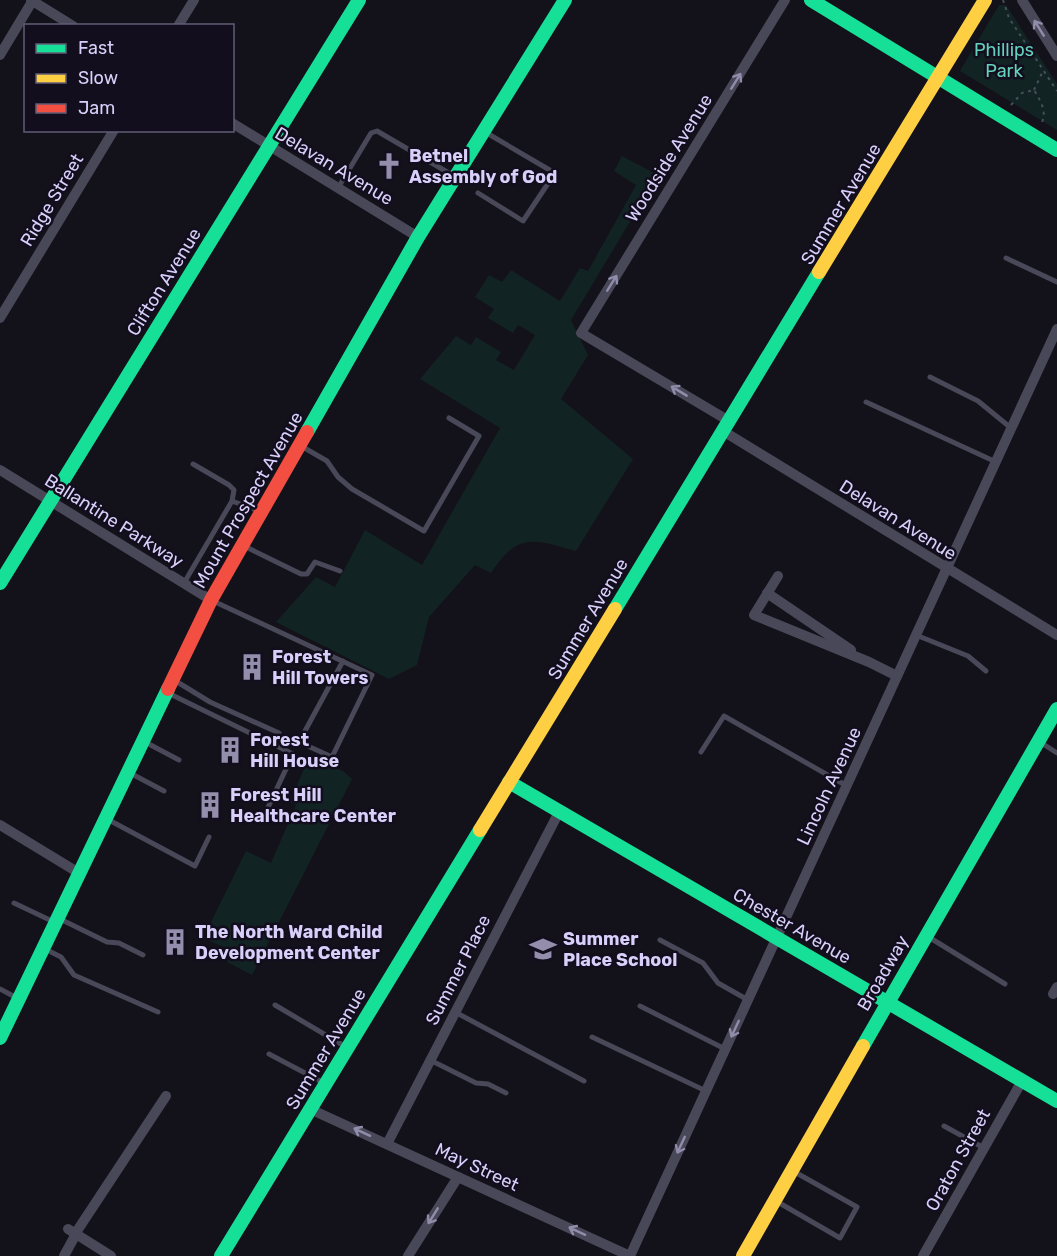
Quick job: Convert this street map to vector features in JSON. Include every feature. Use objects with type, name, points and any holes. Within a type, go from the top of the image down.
[{"type":"street","points":[[0,55],[32,0],[70,24]]},
{"type":"street","points":[[179,24],[194,0]]},
{"type":"street","name":"Clifton Avenue","points":[[0,584],[359,0]]},
{"type":"street","name":"Mount Prospect Avenue","points":[[0,1038],[211,600],[418,237],[565,0]]},
{"type":"street","name":"Woodside Avenue","points":[[581,333],[785,0]]},
{"type":"street","points":[[812,0],[1057,150]]},
{"type":"street","name":"Summer Avenue","points":[[221,1256],[985,0]]},
{"type":"street","points":[[1022,0],[1057,56]]},
{"type":"street","name":"Delavan Avenue","points":[[234,124],[418,237]]},
{"type":"street","name":"Ridge Street","points":[[0,318],[113,132]]},
{"type":"street","name":"Lincoln Avenue","points":[[630,1256],[1057,329]]},
{"type":"street","name":"Delavan Avenue","points":[[581,333],[947,569],[1057,635]]},
{"type":"street","name":"Ballantine Parkway","points":[[0,470],[211,600]]},
{"type":"street","points":[[778,576],[754,615],[869,662],[897,676]]},
{"type":"street","points":[[767,593],[869,662]]},
{"type":"street","name":"Broadway","points":[[743,1256],[887,1001],[1057,709]]},
{"type":"street","name":"Chester Avenue","points":[[509,782],[1057,1101]]},
{"type":"street","name":"Summer Place","points":[[387,1144],[559,812]]},
{"type":"street","points":[[0,825],[80,873]]},
{"type":"street","name":"Oraton Street","points":[[923,1256],[1022,1081]]},
{"type":"street","points":[[64,1256],[73,1232],[166,1096]]},
{"type":"street","name":"May Street","points":[[310,1109],[630,1256]]},
{"type":"street","points":[[408,1256],[458,1177]]},
{"type":"street","points":[[73,1232],[111,1256]]},
{"type":"lane","points":[[338,188],[371,133],[378,131],[456,177]]},
{"type":"lane","points":[[478,194],[523,221],[552,179],[553,172],[484,131]]},
{"type":"lane","points":[[1006,258],[1057,282]]},
{"type":"lane","points":[[930,377],[978,401],[1011,428]]},
{"type":"lane","points":[[866,402],[996,462]]},
{"type":"lane","points":[[300,445],[327,461],[338,477],[352,489],[423,531],[479,436],[449,418]]},
{"type":"lane","points":[[184,583],[232,501],[234,490],[193,464]]},
{"type":"lane","points":[[232,501],[261,512]]},
{"type":"lane","points":[[243,545],[301,574],[307,574],[315,562],[340,571]]},
{"type":"lane","points":[[211,600],[343,661],[372,675],[332,756],[299,742],[343,661]]},
{"type":"lane","points":[[916,635],[968,656],[986,671]]},
{"type":"lane","points":[[173,680],[210,702],[279,733]]},
{"type":"lane","points":[[166,693],[293,754],[264,816]]},
{"type":"lane","points":[[701,752],[724,716],[847,786]]},
{"type":"lane","points":[[143,741],[180,760]]},
{"type":"lane","points":[[1038,741],[1057,753]]},
{"type":"lane","points":[[128,772],[164,791]]},
{"type":"lane","points":[[106,819],[195,866],[209,837]]},
{"type":"lane","points":[[14,903],[107,942],[119,943],[143,955]]},
{"type":"lane","points":[[926,935],[1005,984]]},
{"type":"lane","points":[[660,940],[703,963],[718,983],[748,1000]]},
{"type":"lane","points":[[43,949],[61,957],[74,975],[158,1012]]},
{"type":"lane","points":[[0,989],[19,999]]},
{"type":"lane","points":[[275,1005],[347,1048]]},
{"type":"lane","points":[[640,1006],[725,1049]]},
{"type":"lane","points":[[455,1012],[584,1081]]},
{"type":"lane","points":[[592,1037],[706,1091]]},
{"type":"lane","points":[[269,1054],[326,1084]]},
{"type":"lane","points":[[430,1060],[476,1083],[488,1084],[506,1093]]},
{"type":"lane","points":[[944,1126],[984,1148]]},
{"type":"lane","points":[[774,1201],[840,1238],[846,1228],[857,1207],[791,1171]]},
{"type":"path","points":[[1003,0],[1009,18],[1043,71],[1050,77],[1057,91]]},
{"type":"path","points":[[1034,90],[1043,71]]},
{"type":"path","points":[[1011,105],[1022,93],[1034,90]]},
{"type":"path","points":[[1034,90],[1042,105],[1044,118],[1041,124]]},
{"type":"green space","name":"Phillips Park","points":[[999,5],[1006,5],[1057,84],[1057,130],[960,71]]},
{"type":"green space","points":[[622,156],[658,175],[571,320],[588,355],[561,399],[633,459],[576,551],[528,542],[510,551],[491,573],[475,565],[429,617],[417,665],[389,679],[276,622],[316,577],[335,587],[365,530],[422,565],[500,428],[420,379],[456,336],[471,345],[476,337],[501,352],[496,360],[514,370],[535,335],[518,325],[513,333],[488,318],[494,309],[475,297],[489,275],[502,282],[511,270],[560,301],[580,268],[588,271],[636,185],[614,171]]},
{"type":"green space","points":[[310,756],[343,771],[352,779],[252,975],[227,962],[232,951],[203,938],[246,851],[271,863],[296,805],[289,802]]},
{"type":"traffic: fast","points":[[0,583],[359,0]]},
{"type":"traffic: fast","points":[[307,432],[418,237],[565,0]]},
{"type":"traffic: fast","points":[[811,0],[1057,150]]},
{"type":"traffic: fast","points":[[615,609],[819,272]]},
{"type":"traffic: fast","points":[[0,1038],[168,689]]},
{"type":"traffic: fast","points":[[863,1046],[1057,709]]},
{"type":"traffic: fast","points":[[509,782],[1057,1101]]},
{"type":"traffic: fast","points":[[221,1256],[480,830]]},
{"type":"traffic: slow","points":[[819,272],[985,0]]},
{"type":"traffic: slow","points":[[480,830],[615,609]]},
{"type":"traffic: slow","points":[[743,1256],[863,1046]]},
{"type":"traffic: jam","points":[[168,689],[211,600],[307,432]]},
{"type":"place","name":"Betnel Assembly of God","points":[[389,166]]},
{"type":"place","name":"Forest Hill Towers","points":[[252,667]]},
{"type":"place","name":"Forest Hill House","points":[[230,750]]},
{"type":"place","name":"Forest Hill Healthcare Center","points":[[210,805]]},
{"type":"place","name":"The North Ward Child Development Center","points":[[175,942]]},
{"type":"place","name":"Summer Place School","points":[[543,949]]}]
